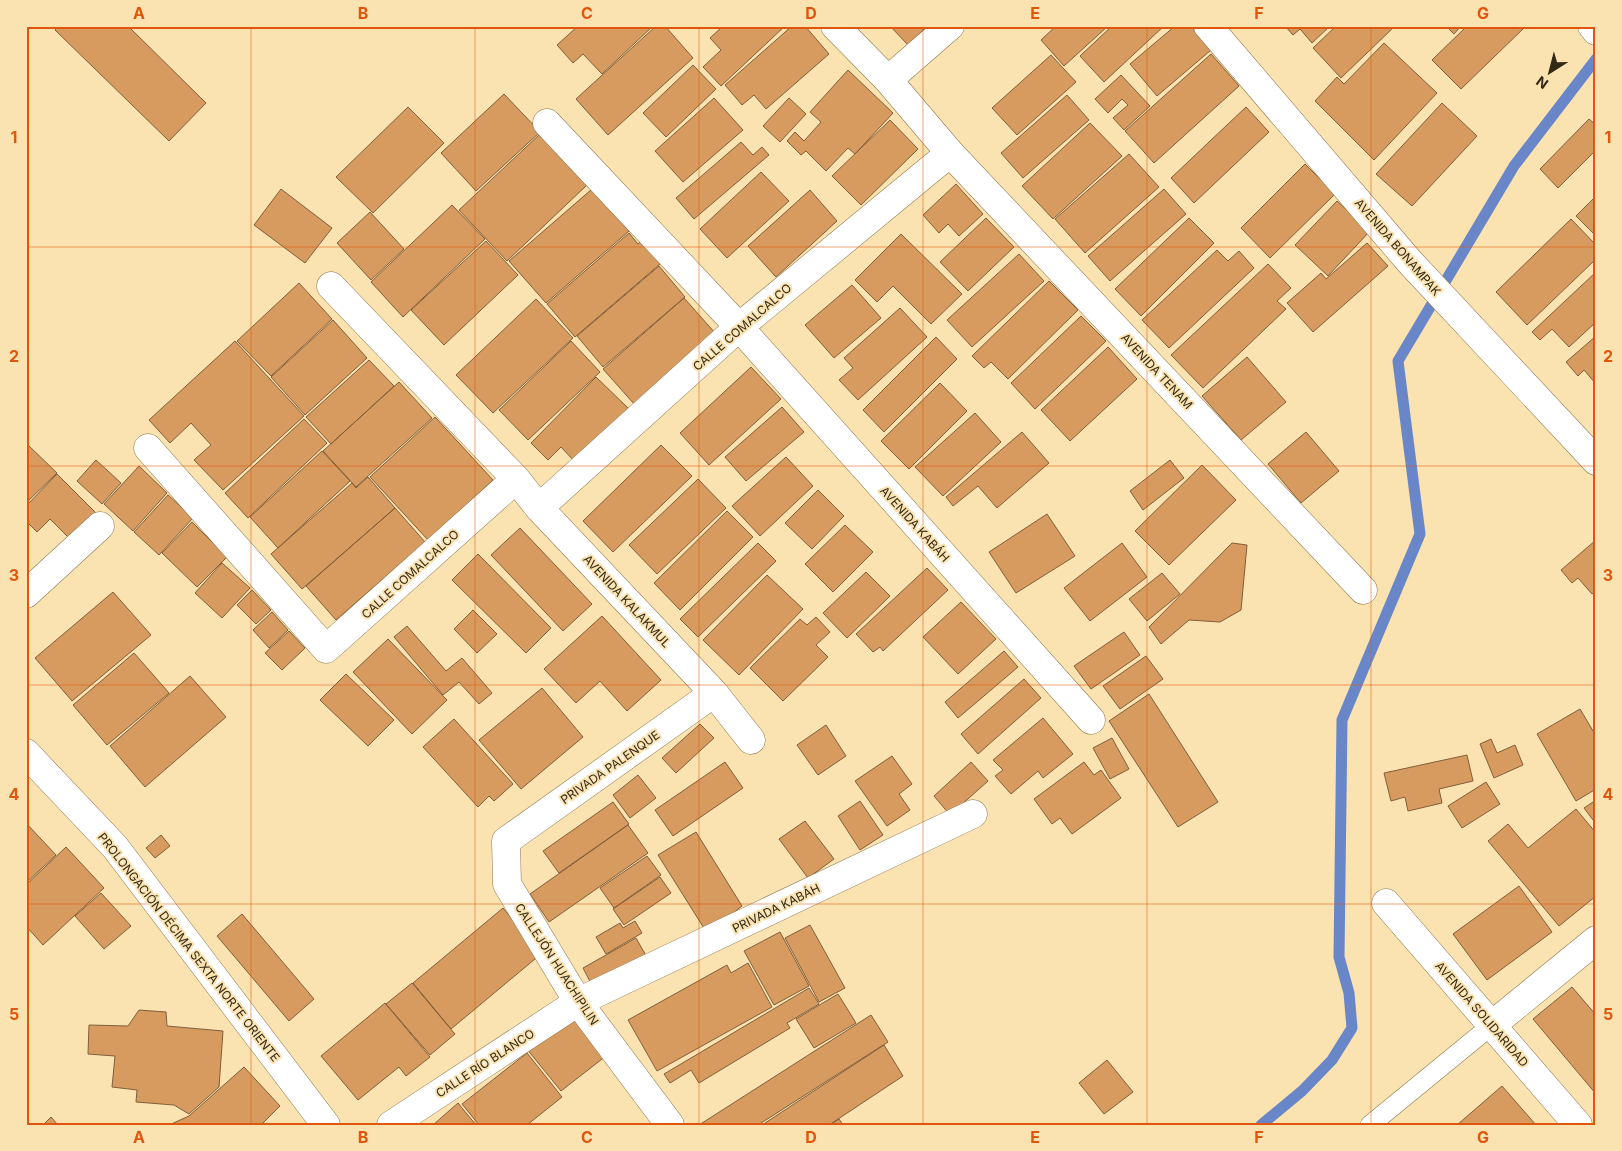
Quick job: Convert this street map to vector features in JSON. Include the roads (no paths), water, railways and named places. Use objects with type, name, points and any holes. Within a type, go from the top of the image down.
[{"type":"street","name":"AVENIDA TENAM","points":[[835,26],[888,80],[950,152],[1363,590]]},
{"type":"street","points":[[888,80],[950,26]]},
{"type":"street","name":"AVENIDA BONAMPAK","points":[[1208,26],[1409,261],[1459,315],[1593,450]]},
{"type":"street","name":"AVENIDA KABÁH","points":[[547,123],[739,327],[1091,720]]},
{"type":"street","name":"CALLE COMALCALCO","points":[[539,508],[739,327],[950,152]]},
{"type":"street","name":"AVENIDA KALAKMUL","points":[[331,286],[516,479],[539,508],[714,693],[751,740]]},
{"type":"street","name":"CALLE COMALCALCO","points":[[148,448],[326,649],[516,479]]},
{"type":"street","points":[[26,594],[100,526]]},
{"type":"street","name":"PRIVADA PALENQUE","points":[[506,841],[714,693]]},
{"type":"street","name":"PROLONGACIÓN DÉCIMA SEXTA NORTE ORIENTE","points":[[26,753],[115,847],[326,1125]]},
{"type":"street","name":"PRIVADA KABÁH","points":[[578,1002],[973,814]]},
{"type":"street","name":"CALLEJÓN HUACHIPILIN","points":[[506,841],[507,884],[578,1002],[670,1125]]},
{"type":"street","name":"AVENIDA SOLIDARIDAD","points":[[1386,903],[1578,1125]]},
{"type":"street","points":[[1492,1025],[1596,940]]},
{"type":"street","name":"CALLE RÍO BLANCO","points":[[392,1125],[578,1002]]},
{"type":"lane","points":[[1370,1125],[1492,1025]]},
{"type":"waterway","points":[[1261,1125],[1302,1091],[1332,1060],[1352,1028],[1349,993],[1339,957],[1342,720],[1420,534],[1398,361],[1514,166],[1596,59]]}]
